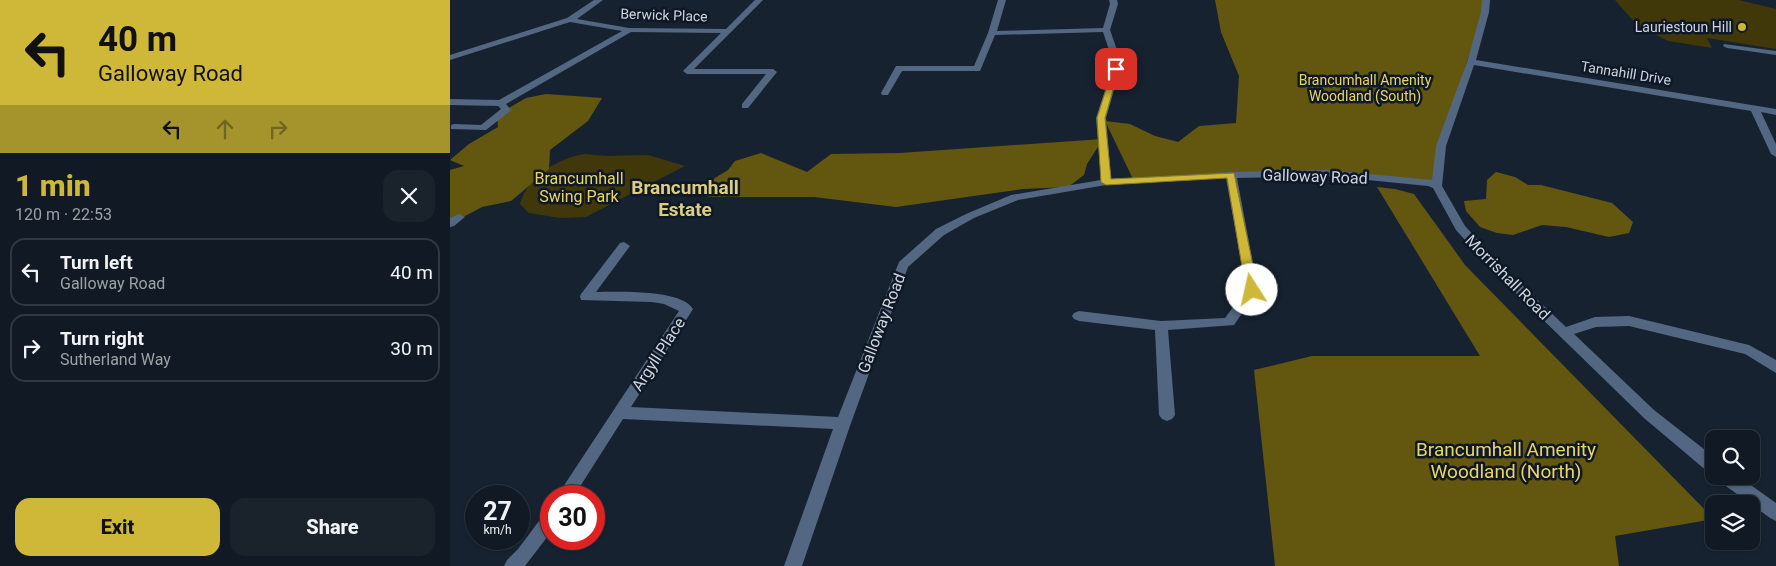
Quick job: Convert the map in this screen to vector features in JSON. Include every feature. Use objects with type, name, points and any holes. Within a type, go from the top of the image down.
[{"type":"street","points":[[450,58],[570,20],[599,0]]},
{"type":"street","name":"Berwick Place","points":[[745,106],[773,72],[686,71],[759,0]]},
{"type":"street","points":[[885,92],[899,68],[977,70],[992,33],[1002,0]]},
{"type":"street","points":[[1106,182],[1101,118],[1116,69],[1113,50],[1106,30],[1114,4],[1113,0]]},
{"type":"street","points":[[1437,186],[1441,146],[1480,34],[1486,0]]},
{"type":"street","name":"Berwick Place","points":[[570,20],[629,30],[727,31]]},
{"type":"street","points":[[450,102],[501,103],[629,30]]},
{"type":"street","points":[[992,33],[1106,30]]},
{"type":"street","points":[[1727,46],[1776,53]]},
{"type":"street","name":"Tannahill Drive","points":[[1471,62],[1776,112]]},
{"type":"street","points":[[454,127],[482,128],[506,110],[501,103]]},
{"type":"street","points":[[1754,108],[1776,154]]},
{"type":"street","name":"Galloway Road","points":[[794,566],[842,423],[904,265],[940,232],[970,216],[1015,197],[1106,182],[1231,175],[1327,173],[1430,183],[1437,186]]},
{"type":"street","points":[[1079,316],[1161,326],[1228,322],[1252,290],[1231,175]]},
{"type":"street","name":"Morrishall Road","points":[[1437,186],[1460,228],[1495,266],[1649,414],[1705,460]]},
{"type":"street","name":"Argyll Place","points":[[572,485],[687,309],[680,304],[656,298],[586,297],[624,246]]},
{"type":"street","points":[[1565,332],[1595,322],[1629,321],[1748,350],[1776,368]]},
{"type":"street","points":[[1161,326],[1166,414]]},
{"type":"street","name":"Argyll Place","points":[[620,413],[842,423]]},
{"type":"street","points":[[1737,485],[1776,513]]},
{"type":"street","points":[[513,566],[524,555],[540,533]]},
{"type":"green space","name":"Brancumhall Amenity Woodland (South)","points":[[1215,0],[1486,0],[1441,146],[1437,186],[1327,173],[1134,181],[1105,121],[1130,124],[1155,136],[1178,142],[1199,126],[1236,123],[1239,76],[1221,32]]},
{"type":"green space","points":[[1615,0],[1739,0],[1776,9],[1776,49],[1707,38],[1712,48],[1668,41],[1637,25]]},
{"type":"green space","points":[[546,94],[602,98],[588,121],[550,150],[549,169],[511,201],[482,207],[450,224],[450,170],[464,166],[450,160],[469,144],[498,127],[497,115],[526,98]]},
{"type":"green space","points":[[1103,139],[1087,164],[1084,175],[1068,187],[1023,189],[896,207],[814,197],[708,197],[697,189],[728,170],[735,161],[761,153],[807,172],[831,154],[900,153]]},
{"type":"green space","name":"Brancumhall Swing Park","points":[[584,154],[606,156],[648,155],[685,166],[586,217],[560,218],[529,213],[520,204],[530,185],[545,170],[564,160]]},
{"type":"green space","points":[[1496,172],[1515,177],[1528,185],[1541,185],[1612,203],[1633,222],[1629,233],[1609,237],[1566,227],[1542,225],[1513,235],[1497,233],[1480,227],[1466,211],[1464,201],[1486,199],[1487,180]]},
{"type":"green space","name":"Brancumhall Amenity Woodland (North)","points":[[1377,187],[1414,194],[1465,265],[1705,510],[1705,521],[1615,536],[1619,566],[1275,566],[1254,370],[1312,356],[1480,356]]},
{"type":"place","name":"Lauriestoun Hill","points":[[1742,27]]},
{"type":"district","name":"Brancumhall Estate","points":[[685,198]]},
{"type":"route","points":[[1116,69],[1101,118],[1106,182],[1231,175],[1252,290]]}]
